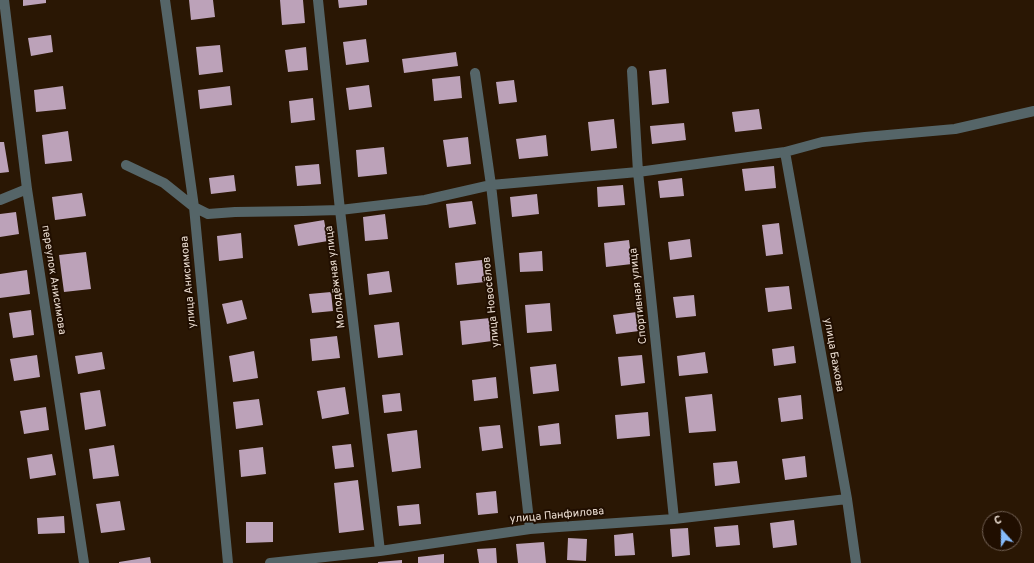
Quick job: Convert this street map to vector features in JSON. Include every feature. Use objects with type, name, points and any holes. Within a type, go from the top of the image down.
[{"type":"street","name":"переулок Анисимова","points":[[4,0],[27,189],[84,563]]},
{"type":"street","name":"улица Анисимова","points":[[165,0],[194,207],[228,563]]},
{"type":"street","name":"Молодёжная улица","points":[[318,0],[340,210],[380,551]]},
{"type":"street","name":"Спортивная улица","points":[[632,71],[638,172],[674,519]]},
{"type":"street","name":"улица Новосёлов","points":[[475,73],[491,184],[530,529]]},
{"type":"street","points":[[126,165],[164,183],[194,207],[208,214],[340,210],[425,200],[491,184],[638,172],[786,152],[822,142],[955,129],[1034,111]]},
{"type":"street","name":"улица Бажова","points":[[786,152],[847,500],[856,563]]},
{"type":"street","points":[[0,200],[27,189]]},
{"type":"street","name":"улица Панфилова","points":[[270,563],[380,551],[530,529],[674,519],[847,500]]},
{"type":"building","points":[[23,0],[46,0],[46,3],[23,6]]},
{"type":"building","points":[[189,0],[213,0],[215,17],[191,20]]},
{"type":"building","points":[[280,0],[303,0],[305,23],[282,25]]},
{"type":"building","points":[[338,0],[367,0],[367,5],[339,8]]},
{"type":"building","points":[[51,35],[53,52],[31,56],[28,38]]},
{"type":"building","points":[[366,39],[369,62],[346,65],[343,42]]},
{"type":"building","points":[[220,45],[223,72],[199,75],[196,47]]},
{"type":"building","points":[[306,47],[308,70],[288,72],[285,50]]},
{"type":"building","points":[[456,52],[458,66],[404,73],[402,59]]},
{"type":"building","points":[[666,69],[669,103],[652,105],[649,71]]},
{"type":"building","points":[[460,76],[462,98],[434,101],[432,79]]},
{"type":"building","points":[[514,80],[517,102],[499,104],[496,82]]},
{"type":"building","points":[[369,85],[372,107],[349,110],[346,88]]},
{"type":"building","points":[[63,86],[66,109],[36,112],[34,90]]},
{"type":"building","points":[[230,86],[232,105],[200,109],[198,90]]},
{"type":"building","points":[[313,98],[315,120],[291,123],[289,101]]},
{"type":"building","points":[[759,109],[762,129],[735,132],[732,112]]},
{"type":"building","points":[[614,119],[617,148],[591,151],[588,122]]},
{"type":"building","points":[[684,123],[686,140],[652,144],[650,126]]},
{"type":"building","points":[[68,131],[72,161],[45,164],[42,135]]},
{"type":"building","points":[[546,135],[548,156],[519,159],[516,139]]},
{"type":"building","points":[[468,137],[471,164],[447,167],[443,140]]},
{"type":"building","points":[[0,142],[4,142],[9,172],[0,173]]},
{"type":"building","points":[[384,147],[387,174],[358,177],[356,150]]},
{"type":"building","points":[[319,164],[321,184],[297,186],[295,166]]},
{"type":"building","points":[[774,166],[776,188],[745,191],[742,169]]},
{"type":"building","points":[[234,175],[236,191],[211,194],[209,178]]},
{"type":"building","points":[[682,178],[684,196],[660,198],[658,181]]},
{"type":"building","points":[[623,185],[625,205],[598,207],[597,187]]},
{"type":"building","points":[[82,193],[86,216],[55,220],[52,197]]},
{"type":"building","points":[[537,194],[539,214],[512,217],[510,197]]},
{"type":"building","points":[[472,201],[476,224],[449,228],[446,204]]},
{"type":"building","points":[[16,212],[19,234],[0,237],[0,214]]},
{"type":"building","points":[[385,214],[388,239],[365,241],[363,217]]},
{"type":"building","points":[[324,220],[328,241],[298,246],[294,225]]},
{"type":"building","points":[[779,223],[783,254],[766,256],[762,225]]},
{"type":"building","points":[[241,233],[243,258],[219,261],[217,236]]},
{"type":"building","points":[[690,239],[692,257],[670,260],[668,242]]},
{"type":"building","points":[[629,240],[632,264],[606,267],[604,243]]},
{"type":"building","points":[[542,251],[543,271],[520,272],[519,253]]},
{"type":"building","points":[[86,252],[91,289],[64,292],[59,255]]},
{"type":"building","points":[[482,260],[485,282],[457,285],[455,263]]},
{"type":"building","points":[[27,270],[30,294],[0,298],[0,274]]},
{"type":"building","points":[[389,271],[392,292],[369,295],[367,274]]},
{"type":"building","points":[[789,286],[792,309],[768,312],[765,288]]},
{"type":"building","points":[[331,292],[333,311],[312,313],[309,294]]},
{"type":"building","points":[[694,295],[696,316],[676,318],[673,297]]},
{"type":"building","points":[[242,300],[247,319],[227,324],[222,304]]},
{"type":"building","points":[[550,303],[552,331],[527,333],[525,305]]},
{"type":"building","points":[[31,310],[34,335],[13,338],[9,313]]},
{"type":"building","points":[[637,312],[639,331],[616,334],[613,315]]},
{"type":"building","points":[[490,318],[492,341],[462,345],[460,321]]},
{"type":"building","points":[[399,322],[403,355],[378,358],[374,325]]},
{"type":"building","points":[[337,336],[340,358],[312,361],[310,339]]},
{"type":"building","points":[[794,346],[796,363],[774,366],[772,349]]},
{"type":"building","points":[[254,351],[258,378],[233,382],[229,356]]},
{"type":"building","points":[[102,352],[105,369],[78,374],[75,356]]},
{"type":"building","points":[[705,352],[708,373],[679,376],[677,356]]},
{"type":"building","points":[[37,355],[40,377],[14,381],[10,359]]},
{"type":"building","points":[[642,355],[645,383],[621,386],[618,357]]},
{"type":"building","points":[[556,364],[559,391],[533,394],[530,367]]},
{"type":"building","points":[[496,377],[498,398],[474,401],[472,380]]},
{"type":"building","points":[[345,387],[349,414],[322,419],[317,391]]},
{"type":"building","points":[[100,390],[106,426],[85,430],[80,393]]},
{"type":"building","points":[[400,393],[402,411],[384,413],[382,395]]},
{"type":"building","points":[[712,394],[716,431],[689,433],[685,397]]},
{"type":"building","points":[[801,395],[803,419],[781,422],[778,398]]},
{"type":"building","points":[[259,399],[263,425],[236,429],[233,402]]},
{"type":"building","points":[[46,407],[49,430],[24,434],[20,411]]},
{"type":"building","points":[[648,412],[650,436],[617,439],[615,415]]},
{"type":"building","points":[[559,423],[561,444],[540,446],[538,426]]},
{"type":"building","points":[[500,425],[503,448],[482,451],[479,427]]},
{"type":"building","points":[[417,430],[421,468],[392,472],[387,434]]},
{"type":"building","points":[[351,444],[354,467],[335,469],[332,446]]},
{"type":"building","points":[[114,445],[119,476],[93,479],[89,449]]},
{"type":"building","points":[[263,447],[266,474],[241,477],[239,450]]},
{"type":"building","points":[[52,454],[56,475],[30,479],[27,458]]},
{"type":"building","points":[[805,456],[807,477],[785,480],[782,459]]},
{"type":"building","points":[[737,461],[740,483],[715,486],[713,463]]},
{"type":"building","points":[[358,480],[364,530],[339,533],[334,483]]},
{"type":"building","points":[[496,491],[498,513],[478,515],[476,493]]},
{"type":"building","points":[[120,501],[125,530],[101,533],[96,504]]},
{"type":"building","points":[[419,504],[421,524],[399,526],[397,506]]},
{"type":"building","points":[[64,516],[65,533],[38,534],[37,518]]},
{"type":"building","points":[[794,520],[797,545],[773,548],[770,523]]},
{"type":"building","points":[[246,522],[273,522],[273,542],[246,543]]},
{"type":"building","points":[[738,525],[740,545],[716,547],[714,527]]},
{"type":"building","points":[[688,528],[690,555],[672,557],[670,529]]},
{"type":"building","points":[[633,533],[635,555],[615,556],[614,535]]},
{"type":"building","points":[[568,538],[587,539],[586,561],[567,560]]},
{"type":"building","points":[[544,542],[546,563],[518,563],[516,544]]},
{"type":"building","points":[[496,548],[497,563],[479,563],[477,549]]},
{"type":"building","points":[[444,554],[444,563],[418,563],[418,557]]},
{"type":"building","points":[[150,557],[151,563],[119,563],[119,562]]},
{"type":"building","points":[[402,560],[402,563],[378,563],[378,562]]}]
